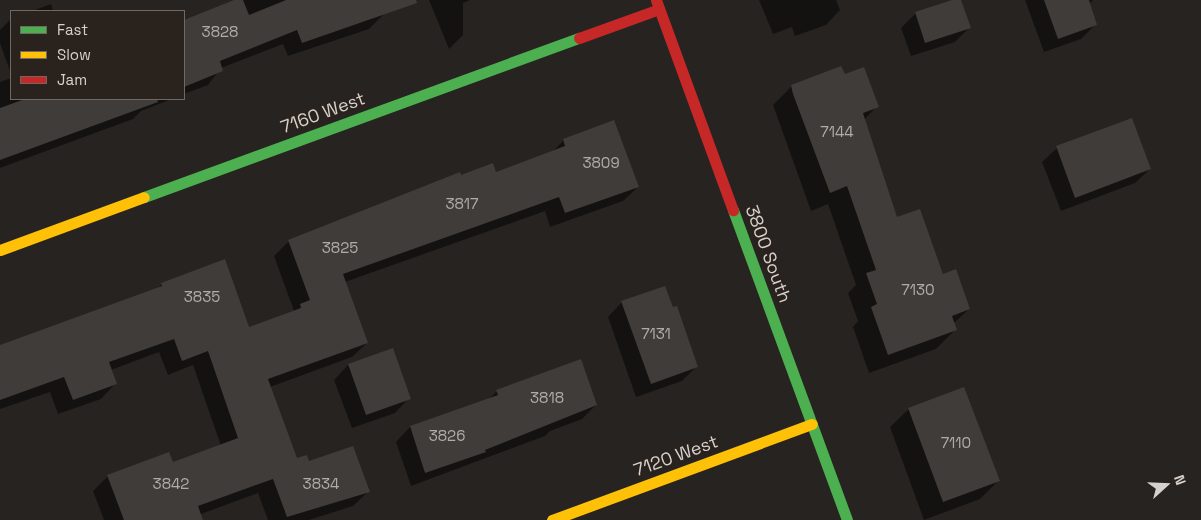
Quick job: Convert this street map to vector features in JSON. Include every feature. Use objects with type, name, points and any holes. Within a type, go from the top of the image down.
[{"type":"street","name":"7160 West","points":[[0,250],[657,5]]},
{"type":"street","name":"3800 South","points":[[657,5],[847,520]]},
{"type":"street","name":"7120 West","points":[[552,520],[812,424]]},
{"type":"building","points":[[234,0],[243,0],[249,15],[286,0],[416,0],[417,3],[302,43],[297,30],[220,61],[223,71],[185,87],[185,20]]},
{"type":"building","points":[[952,0],[961,0],[971,28],[925,43],[915,12]]},
{"type":"building","points":[[1044,0],[1089,0],[1097,25],[1058,39]]},
{"type":"building","points":[[841,66],[845,74],[864,67],[879,107],[863,113],[897,217],[920,209],[943,274],[956,269],[970,309],[952,316],[957,330],[888,355],[871,307],[877,304],[866,273],[876,270],[847,186],[830,193],[791,85]]},
{"type":"building","points":[[22,100],[157,100],[158,102],[0,160],[0,108]]},
{"type":"building","points":[[1132,118],[1151,169],[1075,198],[1056,146]]},
{"type":"building","points":[[614,120],[639,187],[565,213],[559,197],[343,274],[368,343],[268,379],[297,458],[307,455],[309,461],[353,446],[370,492],[287,517],[273,479],[198,506],[203,520],[124,520],[107,475],[169,452],[173,462],[238,438],[208,351],[182,361],[174,339],[109,362],[117,384],[73,400],[64,377],[0,400],[0,345],[162,286],[161,283],[225,259],[249,327],[301,308],[300,304],[310,300],[288,240],[460,172],[461,175],[493,163],[496,172],[565,146],[563,139]]},
{"type":"building","points":[[665,286],[673,307],[677,306],[698,367],[651,384],[621,301]]},
{"type":"building","points":[[393,348],[411,399],[366,415],[348,364]]},
{"type":"building","points":[[581,359],[597,405],[485,450],[486,452],[425,473],[410,426],[498,395],[496,390]]},
{"type":"building","points":[[964,387],[1000,481],[943,502],[908,408]]},
{"type":"traffic: fast","points":[[144,197],[579,38]]},
{"type":"traffic: fast","points":[[733,210],[847,520]]},
{"type":"traffic: slow","points":[[0,250],[144,197]]},
{"type":"traffic: slow","points":[[552,520],[812,424]]},
{"type":"traffic: jam","points":[[656,0],[733,210]]},
{"type":"traffic: jam","points":[[579,38],[659,9]]}]
